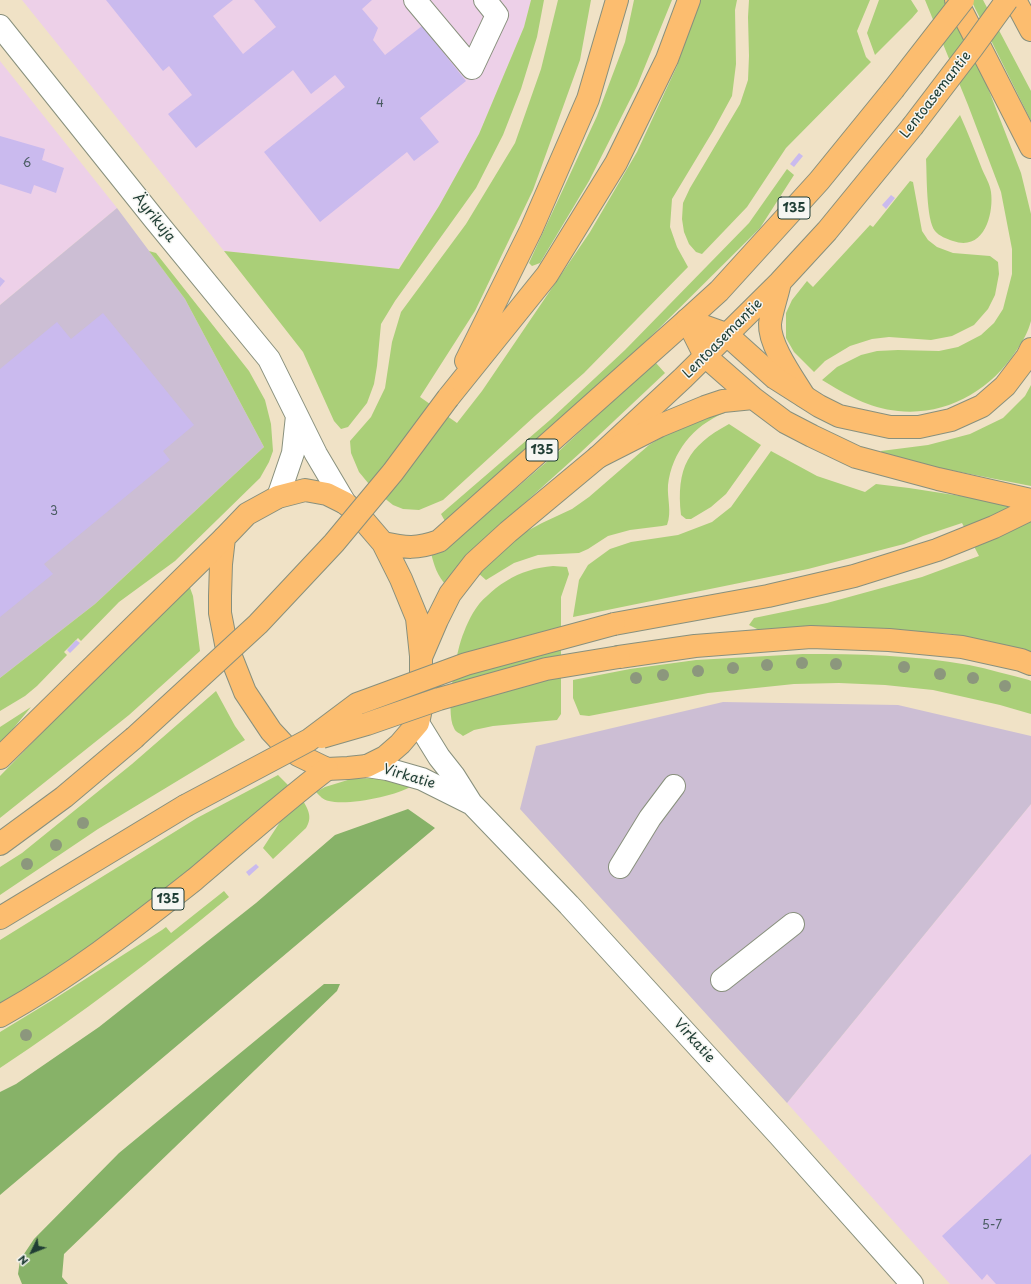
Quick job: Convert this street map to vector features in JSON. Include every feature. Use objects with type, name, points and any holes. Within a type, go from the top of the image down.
[{"type":"main road","points":[[448,398],[531,230],[588,99],[617,0]]},
{"type":"main road","points":[[0,844],[64,797],[134,738],[258,624],[334,543],[393,472],[448,398],[547,275],[612,170],[666,59],[689,0]]},
{"type":"main road","points":[[956,0],[1027,139],[1031,160]]},
{"type":"main road","name":"135","points":[[383,543],[401,547],[413,547],[424,546],[439,541],[719,291],[819,181],[893,90],[963,0]]},
{"type":"main road","name":"Lentoasemantie","points":[[422,656],[450,594],[474,563],[508,532],[598,457],[705,356],[780,282],[827,231],[912,127],[1007,0]]},
{"type":"main road","points":[[1015,0],[1031,30]]},
{"type":"main road","points":[[780,282],[770,323],[772,337],[785,366],[804,396]]},
{"type":"main road","points":[[688,320],[726,334],[775,378],[819,406],[839,416],[890,427],[919,427],[951,420],[982,406],[1005,386],[1027,357],[1031,349]]},
{"type":"main road","points":[[688,320],[705,356],[753,398],[784,422],[856,457],[938,479],[1031,500]]},
{"type":"main road","points":[[598,457],[659,426],[705,407],[723,401],[753,398]]},
{"type":"main road","points":[[0,758],[247,514],[278,497],[305,490],[327,494],[345,503],[359,515],[383,543],[401,579],[417,618],[422,656]]},
{"type":"main road","points":[[0,918],[185,806],[309,740],[357,704],[466,664],[614,624],[768,596],[854,576],[937,550],[994,527],[1031,509]]},
{"type":"main road","points":[[224,538],[221,564],[220,613],[226,644],[245,692],[271,731],[285,746],[298,755],[327,769],[367,766],[385,757],[400,744],[418,723]]},
{"type":"main road","points":[[309,740],[367,724],[439,699],[546,670],[695,646],[811,637],[889,640],[962,647],[1021,660],[1031,664]]},
{"type":"main road","name":"135","points":[[418,723],[421,709],[422,656]]},
{"type":"main road","name":"135","points":[[0,1016],[21,1005],[104,950],[194,879],[302,788],[327,769]]},
{"type":"street","points":[[415,0],[472,68],[497,15],[490,2]]},
{"type":"street","name":"Äyrikuja","points":[[0,26],[155,220],[269,359],[316,454],[345,503]]},
{"type":"street","points":[[278,497],[293,453],[297,416]]},
{"type":"street","name":"Virkatie","points":[[418,723],[439,757],[454,776],[471,803],[569,905],[912,1284]]},
{"type":"street","name":"Virkatie","points":[[367,766],[387,769],[422,778],[471,803]]},
{"type":"street","points":[[620,867],[650,818],[674,786]]},
{"type":"street","points":[[722,980],[793,924]]},
{"type":"shaded area","points":[[22,0],[531,0],[524,27],[479,134],[439,206],[398,269],[224,251]]},
{"type":"shaded area","points":[[0,61],[117,208],[0,305]]},
{"type":"shaded area","points":[[117,208],[185,299],[264,447],[95,604],[0,678],[0,305]]},
{"type":"shaded area","points":[[723,702],[898,705],[1031,736],[1031,804],[787,1103],[520,809],[536,746]]},
{"type":"shaded area","points":[[1031,804],[1031,1284],[950,1284],[787,1103]]},
{"type":"green space","points":[[531,0],[544,0],[537,37],[521,89],[503,135],[476,188],[395,301],[381,324],[374,384],[367,403],[348,427],[341,429],[334,421],[303,352],[224,251],[399,269],[439,206],[479,134],[524,27]]},
{"type":"green space","points":[[558,0],[591,0],[580,60],[533,190],[475,311],[420,397],[457,423],[482,391],[590,232],[637,152],[677,66],[698,0],[737,0],[735,10],[736,64],[732,96],[672,199],[670,227],[677,247],[688,267],[584,373],[443,500],[419,510],[403,509],[393,505],[373,489],[359,472],[351,453],[350,441],[371,417],[385,388],[392,342],[401,312],[466,224],[515,143],[541,69]]},
{"type":"green space","points":[[634,0],[672,0],[637,86],[589,181],[540,263],[532,266],[529,263],[597,116],[625,42]]},
{"type":"green space","points":[[749,0],[870,0],[857,31],[866,57],[871,62],[786,148],[747,207],[702,254],[696,252],[689,244],[684,232],[682,219],[683,203],[690,188],[740,104],[748,80]]},
{"type":"green space","points":[[879,0],[911,0],[918,11],[875,55],[867,33]]},
{"type":"green space","points":[[925,0],[944,0],[986,83],[1021,173],[1031,214],[1031,321],[1023,340],[1016,351],[993,378],[980,389],[950,405],[916,411],[898,411],[867,404],[849,396],[822,380],[837,367],[861,355],[877,351],[939,351],[958,347],[981,335],[994,323],[1003,309],[1012,274],[1012,249],[1001,192],[968,105]]},
{"type":"green space","points":[[971,0],[983,0],[1031,91],[1031,121]]},
{"type":"green space","points":[[960,115],[990,186],[992,201],[991,210],[985,229],[972,241],[964,243],[953,241],[941,236],[935,231],[932,225],[928,207],[926,159]]},
{"type":"green space","points":[[787,169],[794,175],[760,228],[611,376],[446,523],[441,514],[550,420],[625,350],[749,223]]},
{"type":"green space","points":[[910,181],[913,182],[922,231],[928,240],[937,247],[953,253],[990,256],[998,262],[999,274],[995,295],[988,309],[974,325],[952,336],[931,340],[889,337],[872,339],[850,346],[825,361],[814,372],[794,352],[786,338],[786,313],[792,300],[807,281],[813,287],[870,225],[873,227]]},
{"type":"green space","points":[[149,251],[156,253],[249,371],[265,400],[271,424],[273,451],[260,478],[175,561],[119,602],[81,641],[78,638],[64,652],[67,655],[37,686],[25,696],[0,711],[0,678],[95,604],[264,447],[185,299]]},
{"type":"green space","points":[[656,363],[665,373],[580,453],[479,544],[469,555],[447,586],[438,574],[431,553],[449,545],[460,537],[558,452],[646,370]]},
{"type":"green space","points":[[1031,385],[1031,486],[883,456],[881,451],[928,445],[970,434],[1003,418],[1025,396]]},
{"type":"green space","points":[[721,411],[724,413],[703,425],[679,451],[670,473],[668,485],[669,515],[667,525],[630,530],[608,536],[579,553],[538,555],[514,563],[486,580],[477,572],[516,537],[572,509],[589,497],[649,445],[675,429]]},
{"type":"green space","points":[[729,424],[761,445],[726,494],[711,507],[691,519],[686,519],[681,515],[680,498],[683,471],[694,450],[715,432]]},
{"type":"green space","points":[[771,451],[817,476],[865,492],[876,484],[993,501],[1031,512],[1031,654],[952,634],[864,628],[757,629],[749,625],[754,618],[827,603],[922,577],[979,556],[962,523],[904,544],[808,569],[573,617],[579,580],[588,565],[610,549],[631,542],[678,535],[712,522],[731,507]]},
{"type":"green space","points":[[553,566],[567,567],[569,574],[561,597],[561,714],[557,720],[493,726],[474,730],[463,736],[456,731],[452,720],[451,695],[458,652],[464,632],[471,617],[483,600],[506,581],[531,570]]},
{"type":"green space","points":[[189,585],[193,596],[200,651],[129,715],[0,818],[0,776],[136,636]]},
{"type":"green space","points":[[803,654],[907,657],[969,665],[992,670],[1031,681],[1031,714],[1000,705],[933,690],[885,685],[839,683],[794,684],[708,693],[589,716],[580,715],[573,698],[573,680],[630,669],[696,660]]},
{"type":"green space","points":[[216,691],[235,726],[245,740],[98,829],[0,895],[0,867],[22,853],[132,764]]},
{"type":"green space","points":[[31,707],[7,736],[0,743],[0,727]]},
{"type":"green space","points":[[278,775],[288,785],[253,819],[192,872],[37,985],[0,1004],[0,940],[197,818]]},
{"type":"green space","points":[[373,778],[412,784],[412,786],[405,790],[371,799],[347,802],[327,800],[322,798],[316,792],[325,787],[351,779]]},
{"type":"green space","points":[[302,799],[309,813],[308,824],[306,828],[273,859],[263,848],[282,819]]},
{"type":"green space","points":[[408,809],[435,828],[0,1195],[0,1092],[16,1084],[99,1027],[256,903],[335,835]]},
{"type":"green space","points":[[224,891],[229,897],[173,942],[117,986],[0,1068],[0,1032],[166,927],[171,933]]},
{"type":"green space","points":[[324,984],[340,984],[337,991],[64,1254],[62,1277],[68,1284],[22,1284],[18,1274],[20,1260],[34,1239],[119,1153]]},
{"type":"building","points":[[106,0],[233,0],[213,16],[243,54],[276,27],[254,0],[372,0],[362,9],[378,28],[373,40],[385,55],[422,26],[466,81],[420,118],[439,142],[414,161],[407,152],[320,222],[264,152],[345,87],[335,75],[311,94],[293,70],[196,148],[168,114],[192,95],[169,66],[163,71]]},
{"type":"building","points":[[0,136],[45,149],[42,160],[64,168],[56,193],[34,185],[31,194],[0,184]]},
{"type":"building","points":[[799,153],[803,156],[794,167],[790,164]]},
{"type":"building","points":[[891,195],[895,198],[886,209],[882,205]]},
{"type":"building","points":[[0,277],[5,281],[0,287]]},
{"type":"building","points":[[103,313],[194,425],[163,451],[170,460],[44,564],[53,574],[0,617],[0,369],[57,322],[71,339]]},
{"type":"building","points":[[76,640],[80,643],[70,653],[67,650]]},
{"type":"building","points":[[256,864],[259,867],[249,876],[246,872]]},
{"type":"building","points":[[1031,1154],[1031,1284],[996,1284],[987,1274],[982,1280],[942,1236]]}]
